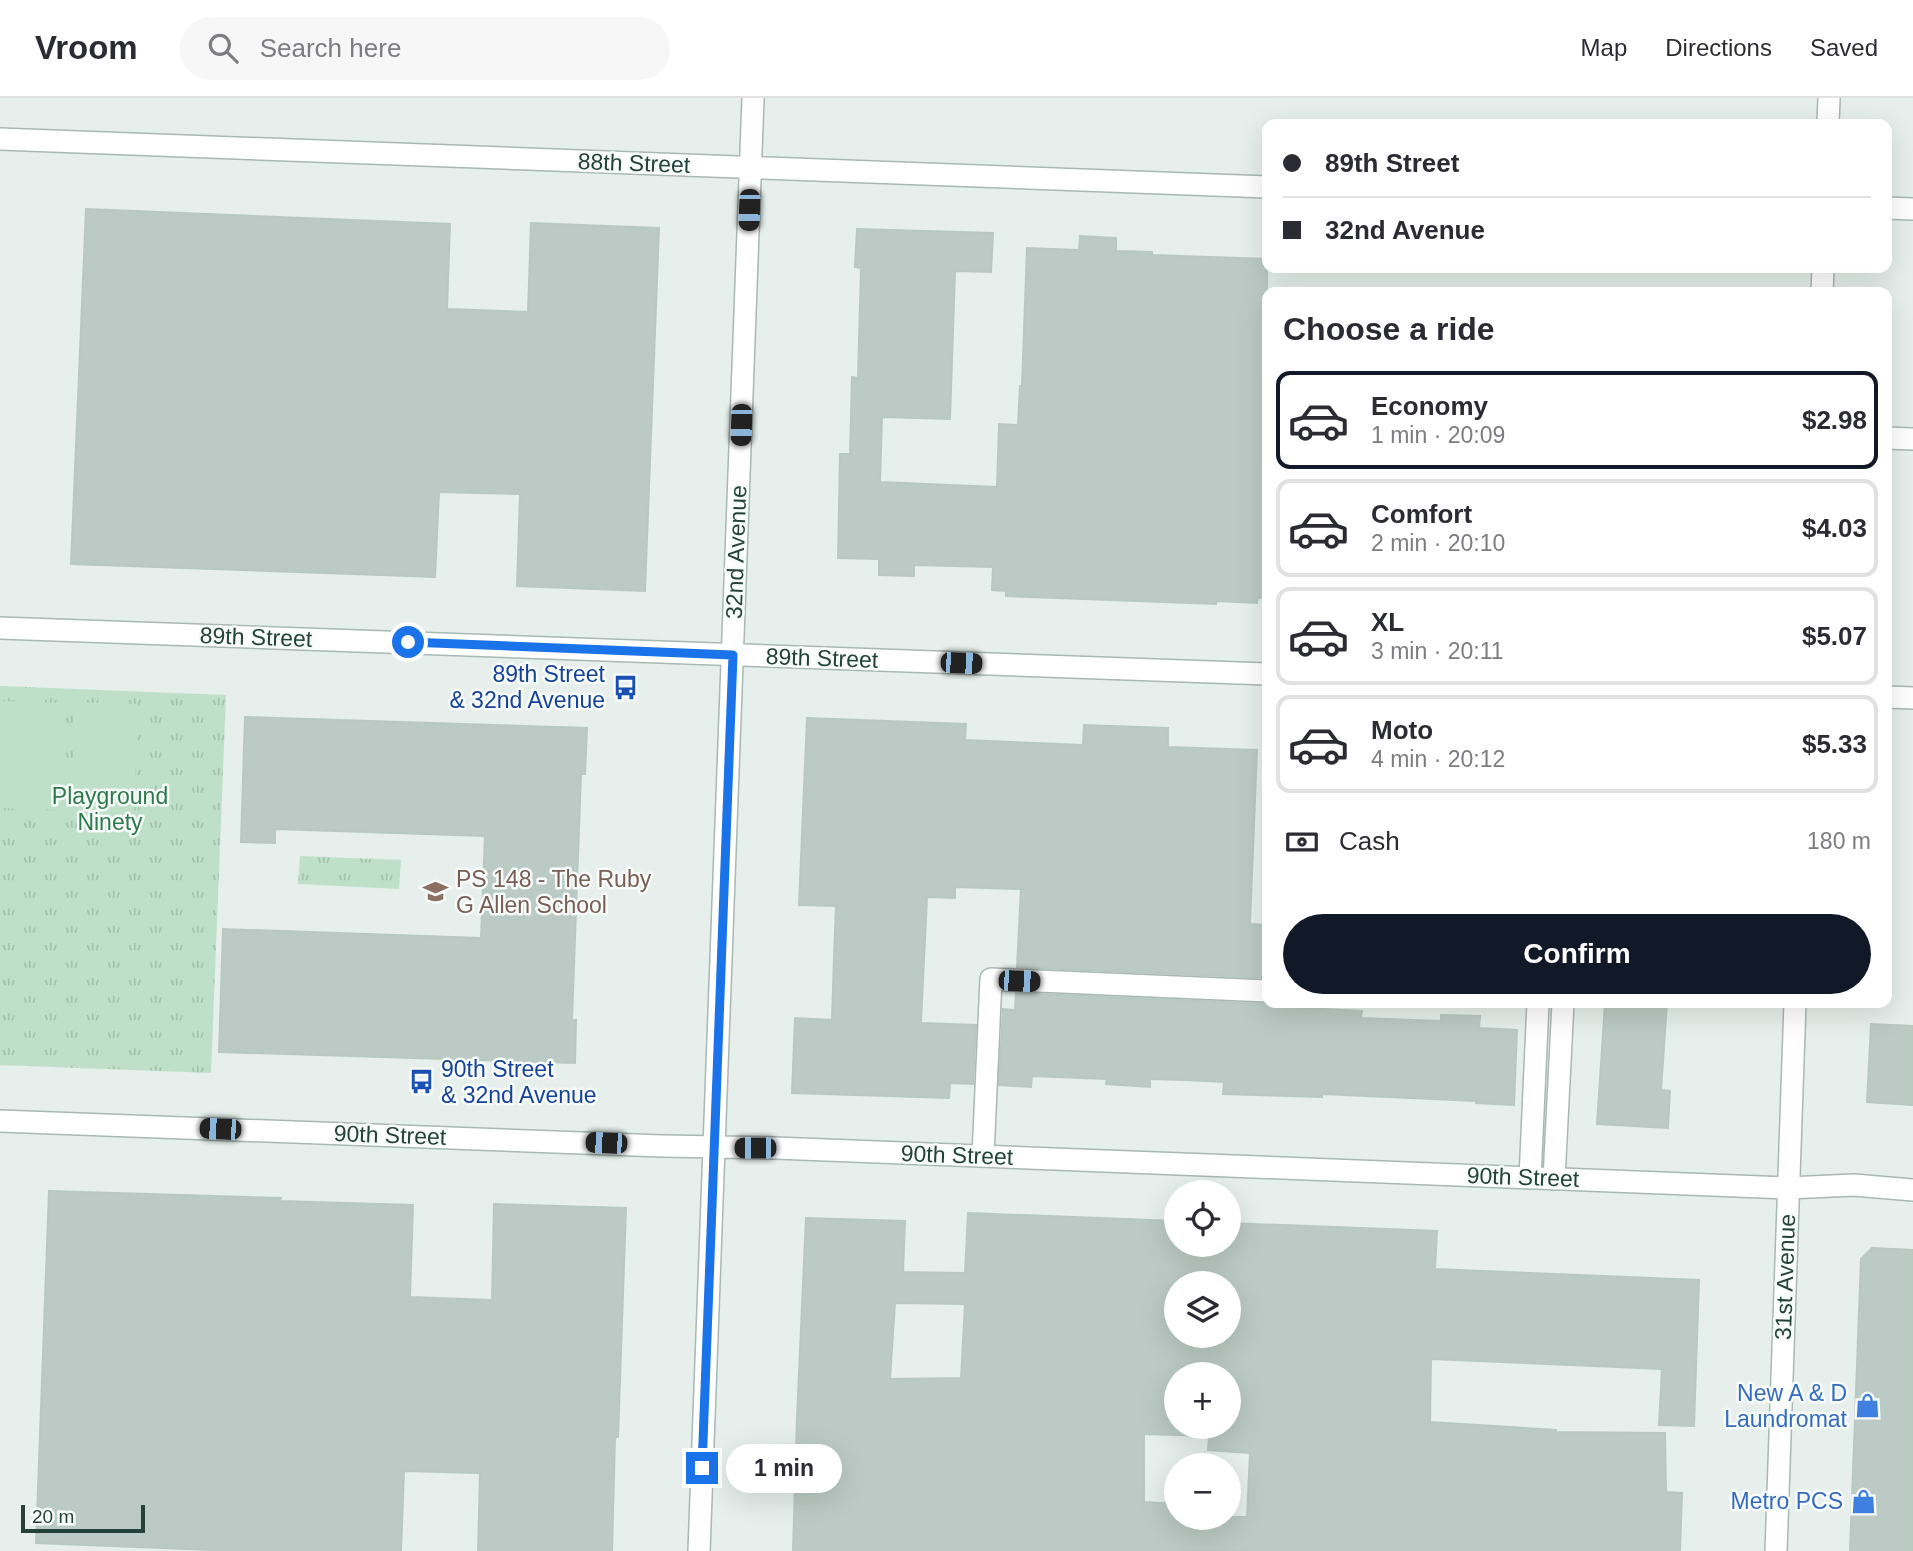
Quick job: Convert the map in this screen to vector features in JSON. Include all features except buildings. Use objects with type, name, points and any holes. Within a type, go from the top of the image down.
[{"type":"street","name":"32nd Avenue","points":[[699,1551],[753,98]]},
{"type":"street","points":[[1828,119],[1829,98]]},
{"type":"street","name":"88th Street","points":[[0,139],[1262,187]]},
{"type":"street","points":[[1892,208],[1913,209]]},
{"type":"street","points":[[1892,438],[1913,439]]},
{"type":"street","name":"89th Street","points":[[0,628],[1262,674]]},
{"type":"street","points":[[1892,697],[1913,698]]},
{"type":"street","points":[[983,1156],[992,979],[1262,990]]},
{"type":"street","points":[[1531,1178],[1538,1008]]},
{"type":"street","points":[[1554,1179],[1563,1008]]},
{"type":"street","name":"31st Avenue","points":[[1776,1551],[1795,1008]]},
{"type":"street","name":"90th Street","points":[[0,1121],[1788,1188],[1854,1185],[1913,1190]]},
{"type":"green space","name":"Playground Ninety","points":[[0,686],[226,695],[211,1073],[0,1065]]},
{"type":"green space","points":[[0,701],[66,703],[62,810],[0,808]]},
{"type":"green space","points":[[75,702],[138,704],[134,815],[71,813]]},
{"type":"green space","points":[[300,856],[401,860],[399,889],[298,884]]},
{"type":"place","name":"89th Street & 32nd Avenue","points":[[625,687]]},
{"type":"place","name":"PS 148 - The Ruby G Allen School","points":[[436,892]]},
{"type":"place","name":"90th Street & 32nd Avenue","points":[[421,1082]]},
{"type":"place","name":"New A & D Laundromat","points":[[1867,1406]]},
{"type":"place","name":"Metro PCS","points":[[1863,1501]]},
{"type":"route","points":[[408,642],[733,655],[702,1468]]}]
